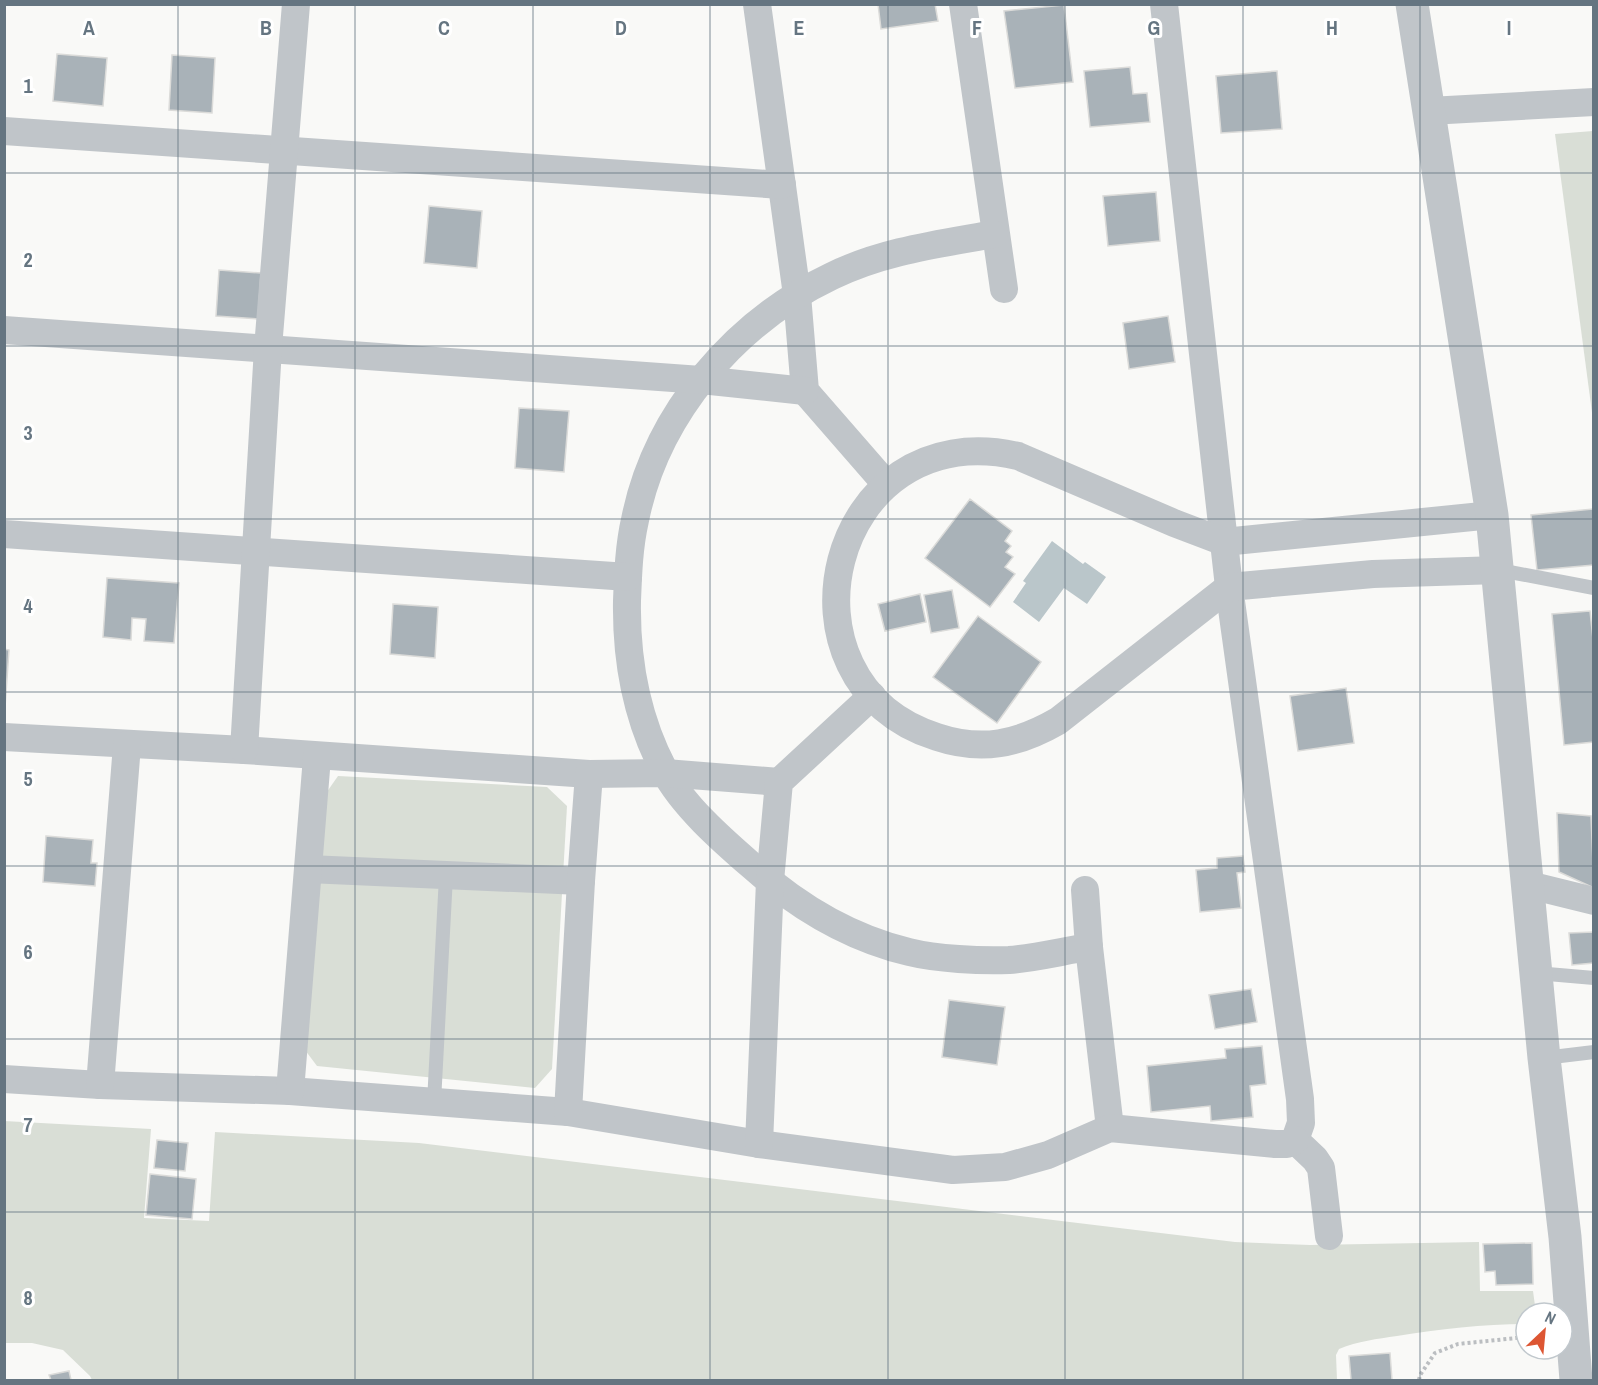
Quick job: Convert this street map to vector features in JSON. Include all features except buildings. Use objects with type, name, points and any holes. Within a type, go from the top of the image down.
[{"type":"street","points":[[244,750],[268,348],[297,4]]},
{"type":"street","points":[[758,4],[797,294],[805,391],[886,484]]},
{"type":"street","points":[[963,4],[994,234],[1004,289]]},
{"type":"street","points":[[4,1079],[100,1085],[290,1091],[568,1112],[759,1144],[953,1170],[1005,1167],[1048,1155],[1110,1128],[1275,1144],[1287,1144],[1295,1140],[1301,1123],[1300,1100],[1229,587],[1164,4]]},
{"type":"street","points":[[1412,4],[1499,570],[1544,1058],[1565,1237],[1576,1380]]},
{"type":"street","points":[[1429,111],[1593,102]]},
{"type":"street","points":[[4,130],[782,185]]},
{"type":"street","points":[[994,234],[887,254],[831,276],[797,294],[744,334],[701,380],[672,424],[647,475],[635,520],[628,577],[627,631],[636,695],[646,732],[665,773],[702,819],[770,881],[799,904],[823,918],[890,947],[937,957],[1009,960],[1089,947]]},
{"type":"street","points":[[4,330],[701,380],[805,391]]},
{"type":"street","points":[[1492,515],[1224,542],[1018,456],[996,451],[972,450],[934,458],[912,466],[886,484],[863,511],[851,530],[837,579],[837,607],[847,660],[884,709],[903,723],[924,733],[966,744],[989,745],[1015,741],[1037,733],[1058,721],[1229,587],[1373,574],[1499,570]]},
{"type":"street","points":[[1331,532],[1336,577]]},
{"type":"street","points":[[4,534],[628,577]]},
{"type":"street","points":[[759,1144],[770,881],[779,782],[872,696]]},
{"type":"street","points":[[4,737],[244,750],[317,757],[589,774],[665,773],[779,782]]},
{"type":"street","points":[[100,1085],[128,745]]},
{"type":"street","points":[[290,1091],[317,757]]},
{"type":"street","points":[[568,1112],[589,774]]},
{"type":"street","points":[[308,869],[581,881]]},
{"type":"street","points":[[1529,885],[1593,901]]},
{"type":"street","points":[[1085,890],[1089,947],[1110,1128]]},
{"type":"street","points":[[1295,1140],[1321,1168],[1329,1236]]},
{"type":"lane","points":[[1499,570],[1593,588]]},
{"type":"lane","points":[[434,1102],[446,876]]},
{"type":"lane","points":[[1536,974],[1593,978]]},
{"type":"lane","points":[[1544,1058],[1593,1052]]},
{"type":"path","points":[[1419,1380],[1435,1353],[1458,1344],[1514,1338]]},
{"type":"shaded area","points":[[1594,131],[1593,420],[1555,134]]},
{"type":"shaded area","points":[[1052,541],[1083,564],[1085,562],[1106,577],[1087,604],[1064,588],[1039,622],[1013,602],[1026,583],[1023,581]]},
{"type":"shaded area","points":[[338,776],[547,787],[567,806],[552,1069],[535,1088],[317,1066],[305,1050],[324,796]]},
{"type":"shaded area","points":[[4,1121],[151,1129],[144,1218],[209,1221],[215,1132],[419,1143],[1235,1242],[1310,1245],[1479,1242],[1480,1291],[1533,1291],[1534,1301],[1514,1301],[1514,1324],[1445,1329],[1375,1339],[1346,1346],[1339,1349],[1336,1355],[1337,1380],[92,1380],[63,1350],[32,1343],[6,1343]]}]
